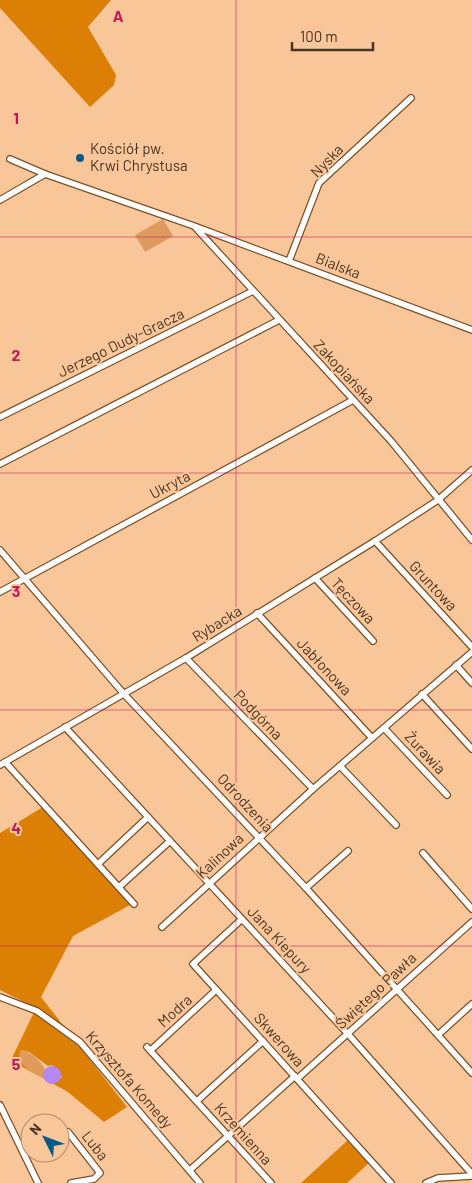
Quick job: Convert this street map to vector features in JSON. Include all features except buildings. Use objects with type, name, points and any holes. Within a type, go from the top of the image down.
[{"type":"street","name":"Nyska","points":[[289,261],[319,182],[411,98]]},
{"type":"street","name":"Bialska","points":[[10,159],[45,174],[194,226],[472,330]]},
{"type":"street","points":[[0,200],[45,174]]},
{"type":"street","name":"Zakopiańska","points":[[194,226],[391,441],[472,540]]},
{"type":"street","name":"Jerzego Dudy-Gracza","points":[[0,417],[253,291]]},
{"type":"street","points":[[0,464],[279,320]]},
{"type":"street","name":"Ukryta","points":[[0,592],[353,400]]},
{"type":"street","name":"Rybacka","points":[[3,763],[186,658],[375,541],[438,500],[472,470]]},
{"type":"street","name":"Gruntowa","points":[[375,541],[472,647]]},
{"type":"street","name":"Odrodzenia","points":[[0,550],[124,694],[306,888],[472,1073]]},
{"type":"street","name":"Tęczowa","points":[[315,578],[374,641]]},
{"type":"street","name":"Jabłonowa","points":[[257,613],[372,738]]},
{"type":"street","name":"Kalinowa","points":[[162,926],[313,789],[472,652]]},
{"type":"street","name":"Podgórna","points":[[186,658],[313,789]]},
{"type":"street","points":[[456,665],[472,683]]},
{"type":"street","points":[[422,694],[472,749]]},
{"type":"street","name":"Jana Kiepury","points":[[65,727],[348,1034],[472,1175]]},
{"type":"street","name":"Żurawia","points":[[384,728],[447,795]]},
{"type":"street","points":[[3,763],[134,904]]},
{"type":"street","points":[[340,766],[396,825]]},
{"type":"street","points":[[98,864],[148,817]]},
{"type":"street","points":[[118,887],[170,841]]},
{"type":"street","points":[[306,888],[348,851]]},
{"type":"street","points":[[423,853],[472,908]]},
{"type":"street","name":"Skwerowa","points":[[242,919],[192,964],[391,1183]]},
{"type":"street","name":"Świętego Pawła","points":[[190,1170],[348,1034],[472,922]]},
{"type":"street","name":"Modra","points":[[149,1048],[216,990]]},
{"type":"street","name":"Krzysztofa Komedy","points":[[0,996],[37,1011],[80,1042],[200,1183]]},
{"type":"street","points":[[438,1035],[472,1004]]},
{"type":"street","name":"Krzemienna","points":[[197,1101],[262,1041]]},
{"type":"street","name":"Krzemienna","points":[[149,1048],[271,1183]]},
{"type":"street","points":[[0,1105],[38,1183]]},
{"type":"street","name":"Luba","points":[[70,1135],[100,1173],[94,1179],[71,1183]]},
{"type":"street","points":[[426,1183],[438,1178],[472,1175]]},
{"type":"shaded area","points":[[0,0],[111,0],[88,27],[116,75],[114,85],[90,107],[0,8]]},
{"type":"shaded area","points":[[163,219],[173,236],[145,252],[135,235]]},
{"type":"shaded area","points":[[43,807],[132,904],[73,936],[41,997],[127,1107],[104,1122],[68,1092],[48,1081],[52,1083],[62,1077],[52,1065],[48,1066],[29,1052],[21,1050],[18,1060],[31,1072],[11,1060],[36,1008],[0,990],[0,833]]},
{"type":"shaded area","points":[[21,1050],[32,1055],[40,1062],[45,1069],[45,1079],[48,1081],[31,1072],[18,1060]]},
{"type":"shaded area","points":[[52,1066],[58,1069],[61,1075],[58,1081],[52,1084],[46,1081],[43,1075],[46,1069]]},
{"type":"shaded area","points":[[348,1140],[369,1163],[347,1183],[301,1183]]},
{"type":"place","name":"Kościół pw. Krwi Chrystusa","points":[[80,158]]}]
